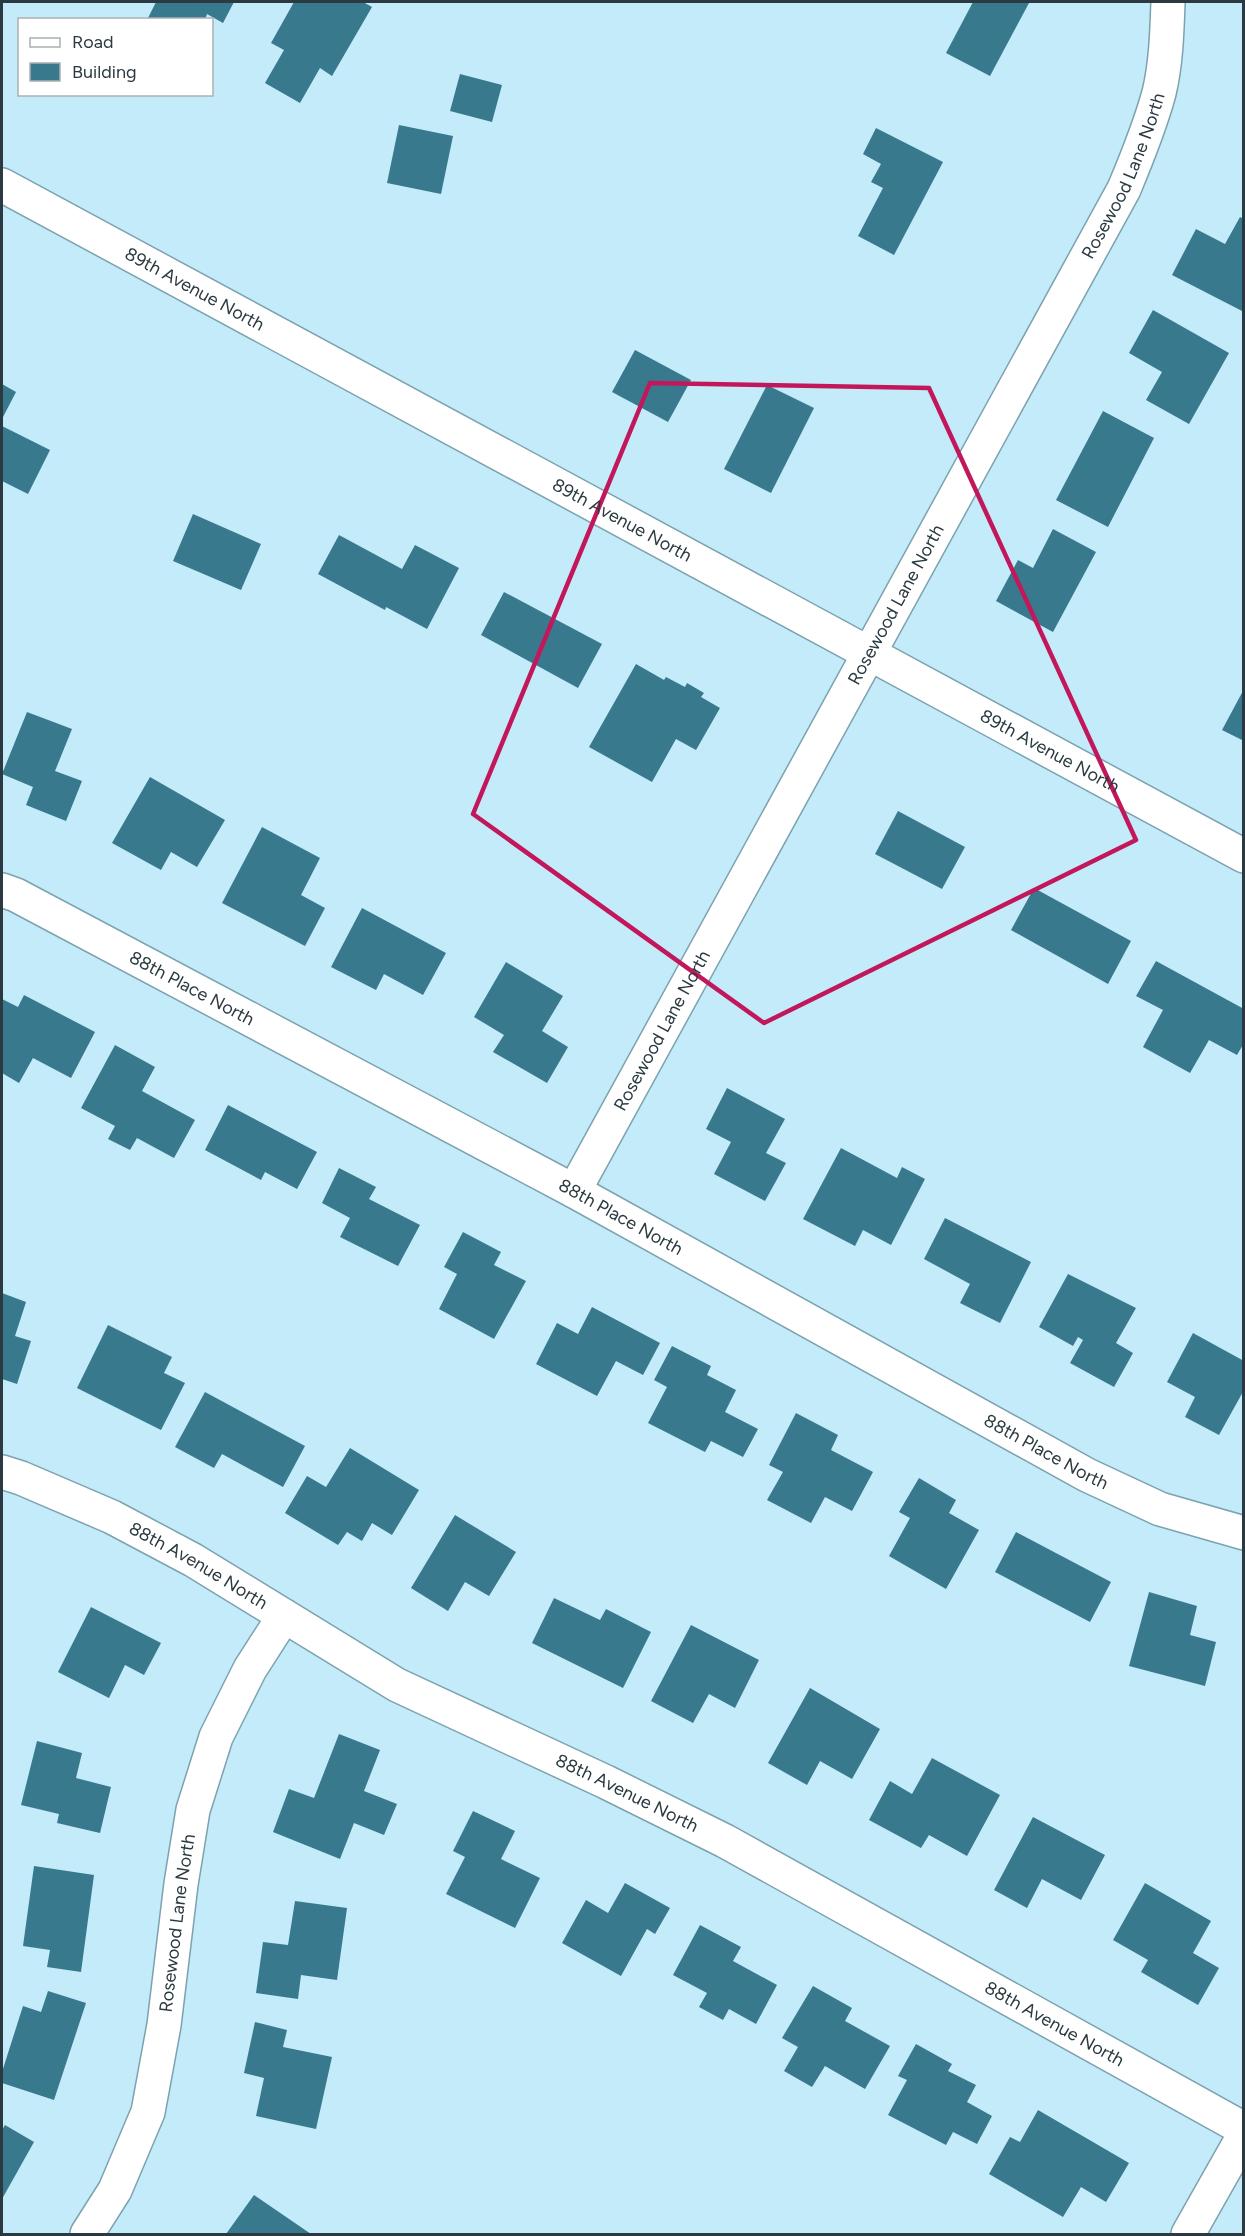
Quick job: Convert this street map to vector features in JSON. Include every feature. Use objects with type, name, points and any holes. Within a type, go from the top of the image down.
[{"type":"street","name":"Rosewood Lane North","points":[[574,1191],[1124,189],[1140,150],[1159,92],[1167,31],[1168,2]]},
{"type":"street","name":"89th Avenue North","points":[[2,185],[1244,856]]},
{"type":"street","name":"88th Place North","points":[[2,890],[16,895],[574,1191],[1087,1475],[1160,1509],[1244,1533]]},
{"type":"street","name":"88th Avenue North","points":[[2,1472],[112,1517],[193,1560],[397,1685],[596,1777],[725,1841],[1244,2129]]},
{"type":"street","name":"Rosewood Lane North","points":[[87,2235],[115,2190],[148,2112],[164,2025],[181,1884],[194,1810],[216,1737],[250,1669],[284,1616]]},
{"type":"street","points":[[1188,2235],[1244,2135]]},
{"type":"highlighted area","points":[[650,383],[929,388],[1136,840],[764,1023],[473,814]]},
{"type":"building","points":[[156,2],[234,2],[223,23],[207,14],[206,18],[148,18]]},
{"type":"building","points":[[294,2],[363,2],[372,7],[332,76],[320,68],[300,103],[265,83],[284,50],[271,43]]},
{"type":"building","points":[[973,2],[1029,3],[990,76],[946,53]]},
{"type":"building","points":[[460,74],[502,85],[492,122],[450,111]]},
{"type":"building","points":[[399,125],[453,136],[441,194],[387,183]]},
{"type":"building","points":[[876,128],[943,162],[894,255],[858,236],[883,188],[871,182],[881,164],[863,154]]},
{"type":"building","points":[[1240,217],[1244,219],[1244,312],[1172,275],[1196,229],[1225,244]]},
{"type":"building","points":[[1153,310],[1229,353],[1189,424],[1146,400],[1162,372],[1129,353]]},
{"type":"building","points":[[635,350],[691,380],[668,422],[612,392]]},
{"type":"building","points":[[2,384],[16,392],[2,419]]},
{"type":"building","points":[[767,385],[814,408],[771,493],[724,469]]},
{"type":"building","points":[[1103,411],[1154,438],[1108,527],[1056,500]]},
{"type":"building","points":[[2,426],[50,450],[28,494],[2,481]]},
{"type":"building","points":[[193,514],[261,544],[241,590],[173,561]]},
{"type":"building","points":[[1053,529],[1096,552],[1053,632],[996,601],[1018,560],[1033,568]]},
{"type":"building","points":[[339,535],[402,569],[415,545],[459,568],[427,629],[386,607],[385,610],[318,574]]},
{"type":"building","points":[[504,592],[602,644],[578,688],[481,635]]},
{"type":"building","points":[[636,664],[664,680],[666,677],[685,687],[687,683],[704,693],[701,697],[720,708],[696,750],[676,739],[652,782],[589,747]]},
{"type":"building","points":[[1244,689],[1244,741],[1222,730]]},
{"type":"building","points":[[27,712],[72,729],[55,771],[82,781],[66,821],[26,805],[33,787],[2,774]]},
{"type":"building","points":[[150,777],[225,820],[197,867],[171,852],[161,870],[112,843]]},
{"type":"building","points":[[898,811],[965,847],[942,889],[875,854]]},
{"type":"building","points":[[262,827],[320,858],[301,895],[325,908],[305,946],[222,903]]},
{"type":"building","points":[[1034,888],[1131,941],[1108,984],[1011,930]]},
{"type":"building","points":[[362,908],[446,953],[423,995],[384,974],[376,990],[331,967]]},
{"type":"building","points":[[1156,961],[1244,1009],[1244,1043],[1237,1055],[1209,1040],[1190,1073],[1143,1047],[1163,1010],[1136,996]]},
{"type":"building","points":[[506,962],[563,996],[542,1031],[568,1047],[547,1083],[493,1052],[504,1035],[474,1017]]},
{"type":"building","points":[[24,995],[95,1032],[71,1078],[33,1058],[19,1083],[2,1073],[2,999],[18,1007]]},
{"type":"building","points":[[115,1045],[155,1067],[142,1091],[195,1120],[174,1158],[137,1138],[130,1150],[108,1139],[115,1126],[81,1108]]},
{"type":"building","points":[[727,1088],[785,1119],[766,1153],[786,1163],[765,1201],[714,1174],[731,1142],[706,1129]]},
{"type":"building","points":[[228,1105],[317,1152],[297,1189],[265,1172],[261,1180],[205,1150]]},
{"type":"building","points":[[841,1148],[897,1178],[902,1167],[925,1179],[891,1245],[863,1230],[855,1246],[803,1219]]},
{"type":"building","points":[[339,1168],[376,1187],[369,1199],[420,1225],[398,1266],[340,1237],[350,1218],[322,1203]]},
{"type":"building","points":[[945,1218],[1031,1262],[1000,1323],[960,1303],[970,1284],[924,1259]]},
{"type":"building","points":[[463,1232],[501,1252],[494,1265],[526,1281],[494,1339],[439,1309],[457,1274],[444,1267]]},
{"type":"building","points":[[1068,1274],[1136,1308],[1116,1343],[1133,1353],[1114,1387],[1070,1363],[1083,1340],[1078,1337],[1073,1346],[1039,1327]]},
{"type":"building","points":[[2,1293],[26,1302],[15,1336],[31,1341],[17,1384],[2,1379]]},
{"type":"building","points":[[592,1307],[660,1343],[643,1375],[616,1361],[597,1396],[536,1364],[557,1323],[578,1334]]},
{"type":"building","points":[[108,1325],[172,1357],[164,1373],[185,1383],[161,1430],[77,1388]]},
{"type":"building","points":[[1193,1333],[1244,1361],[1244,1390],[1219,1435],[1185,1417],[1195,1397],[1167,1382]]},
{"type":"building","points":[[672,1346],[711,1366],[707,1375],[736,1390],[725,1412],[758,1429],[743,1457],[711,1441],[705,1452],[648,1423],[667,1387],[654,1380]]},
{"type":"building","points":[[205,1392],[305,1446],[283,1487],[222,1454],[214,1468],[175,1447]]},
{"type":"building","points":[[796,1413],[838,1435],[831,1450],[873,1472],[852,1511],[825,1497],[811,1523],[767,1500],[783,1472],[769,1465]]},
{"type":"building","points":[[350,1448],[419,1490],[392,1535],[372,1523],[362,1541],[347,1532],[338,1545],[285,1513],[307,1476],[326,1487]]},
{"type":"building","points":[[919,1478],[956,1500],[949,1513],[979,1530],[946,1589],[889,1556],[910,1518],[899,1512]]},
{"type":"building","points":[[455,1515],[516,1552],[489,1596],[465,1582],[448,1611],[411,1588]]},
{"type":"building","points":[[1016,1532],[1111,1582],[1090,1622],[995,1572]]},
{"type":"building","points":[[1149,1592],[1197,1606],[1190,1635],[1216,1642],[1205,1686],[1129,1666]]},
{"type":"building","points":[[554,1598],[600,1620],[606,1609],[651,1632],[623,1688],[532,1643]]},
{"type":"building","points":[[91,1607],[161,1643],[144,1675],[125,1665],[109,1698],[58,1672]]},
{"type":"building","points":[[691,1625],[759,1660],[735,1708],[709,1694],[693,1723],[651,1701]]},
{"type":"building","points":[[810,1688],[880,1729],[852,1779],[820,1761],[807,1785],[768,1763]]},
{"type":"building","points":[[339,1734],[380,1750],[364,1791],[397,1804],[384,1835],[354,1823],[340,1859],[273,1832],[289,1789],[314,1798]]},
{"type":"building","points":[[37,1741],[82,1753],[76,1778],[111,1787],[100,1833],[57,1823],[59,1814],[21,1805]]},
{"type":"building","points":[[932,1758],[1000,1795],[967,1856],[929,1835],[921,1848],[869,1820],[890,1781],[912,1794]]},
{"type":"building","points":[[473,1811],[515,1831],[501,1859],[540,1878],[515,1928],[446,1894],[465,1857],[453,1851]]},
{"type":"building","points":[[1033,1817],[1105,1855],[1081,1900],[1042,1879],[1027,1908],[994,1890]]},
{"type":"building","points":[[34,1866],[94,1875],[81,1972],[47,1967],[50,1950],[23,1946]]},
{"type":"building","points":[[625,1883],[670,1908],[655,1934],[647,1929],[621,1976],[562,1943],[586,1900],[608,1913]]},
{"type":"building","points":[[1145,1883],[1211,1921],[1193,1953],[1219,1968],[1198,2005],[1141,1972],[1148,1960],[1113,1940]]},
{"type":"building","points":[[295,1901],[347,1908],[337,1980],[301,1975],[298,1999],[256,1993],[263,1942],[288,1945]]},
{"type":"building","points":[[700,1925],[741,1947],[733,1961],[777,1985],[756,2024],[729,2009],[723,2020],[699,2007],[707,1993],[673,1975]]},
{"type":"building","points":[[813,1986],[852,2008],[845,2021],[890,2046],[865,2089],[825,2066],[812,2087],[784,2071],[798,2047],[782,2038]]},
{"type":"building","points":[[48,1991],[86,2003],[54,2100],[2,2083],[2,2072],[23,2006],[41,2012]]},
{"type":"building","points":[[255,2022],[287,2030],[283,2047],[332,2057],[316,2129],[256,2116],[264,2078],[244,2073]]},
{"type":"building","points":[[916,2044],[952,2064],[948,2071],[976,2085],[967,2102],[992,2116],[977,2144],[953,2132],[946,2145],[888,2115],[907,2080],[898,2076]]},
{"type":"building","points":[[1038,2110],[1129,2163],[1106,2202],[1081,2187],[1063,2217],[989,2174],[1010,2137],[1020,2142]]},
{"type":"building","points":[[5,2125],[34,2142],[2,2199],[2,2130]]},
{"type":"building","points":[[254,2195],[311,2234],[226,2234]]}]
